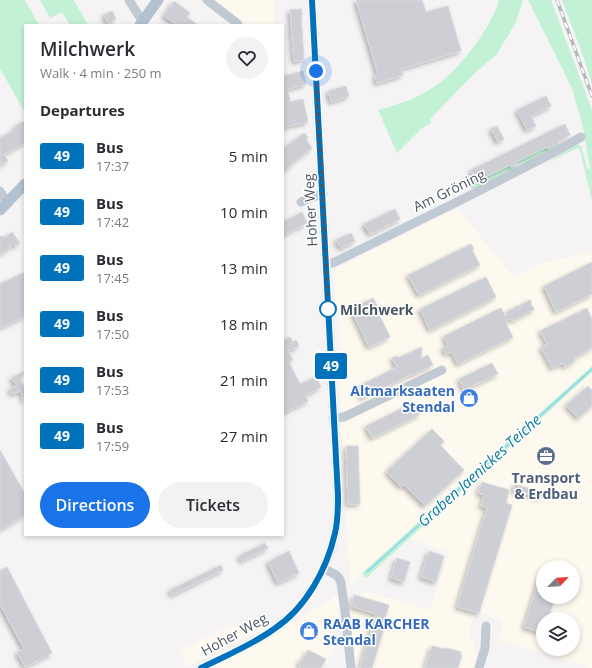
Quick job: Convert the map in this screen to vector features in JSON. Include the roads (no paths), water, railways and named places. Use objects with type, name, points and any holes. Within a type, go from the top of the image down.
[{"type":"main road","points":[[142,22],[158,0]]},
{"type":"main road","points":[[4,206],[24,185]]},
{"type":"street","points":[[129,0],[142,22]]},
{"type":"street","points":[[208,0],[238,24]]},
{"type":"street","name":"Hoher Weg","points":[[201,668],[258,639],[274,629],[296,610],[306,598],[323,568],[335,532],[338,508],[312,0]]},
{"type":"street","name":"Am Gröning","points":[[326,263],[337,261],[553,153],[581,137]]},
{"type":"street","points":[[0,191],[4,206]]},
{"type":"street","points":[[301,202],[323,194]]},
{"type":"street","points":[[333,418],[344,417],[442,370]]},
{"type":"street","points":[[323,568],[336,575],[341,583],[351,668]]},
{"type":"street","points":[[479,668],[485,648],[486,626]]},
{"type":"waterway","name":"Graben Jaenickes Teiche","points":[[367,572],[592,369]]},
{"type":"railway","points":[[557,0],[592,96]]},
{"type":"place","name":"Milchwerk","points":[[328,309]]},
{"type":"place","name":"Altmarksaaten Stendal","points":[[469,398]]},
{"type":"place","name":"Transport & Erdbau","points":[[546,456]]},
{"type":"place","name":"RAAB KARCHER Stendal","points":[[309,631]]}]
